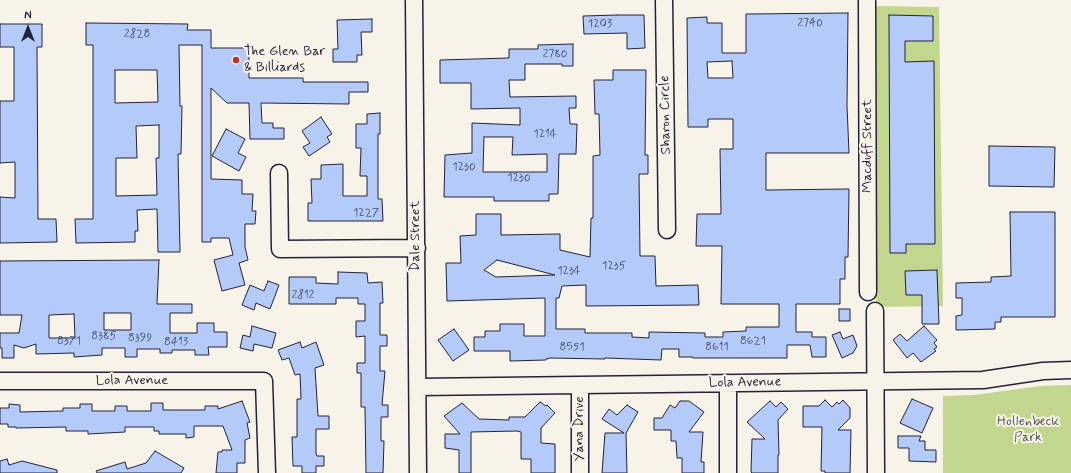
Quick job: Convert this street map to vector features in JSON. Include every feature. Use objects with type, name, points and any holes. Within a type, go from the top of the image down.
[{"type":"street","name":"Dale Street","points":[[414,0],[418,473]]},
{"type":"street","name":"Sharon Circle","points":[[664,0],[667,230]]},
{"type":"street","name":"Macduff Street","points":[[867,0],[868,292]]},
{"type":"street","points":[[279,173],[280,248],[416,248]]},
{"type":"street","points":[[875,311],[876,473]]},
{"type":"street","name":"Lola Avenue","points":[[418,387],[983,380],[1043,371],[1071,370]]},
{"type":"street","name":"Lola Avenue","points":[[0,381],[264,381],[267,473]]},
{"type":"street","points":[[728,384],[728,473]]},
{"type":"street","name":"Yana Drive","points":[[580,386],[580,473]]},
{"type":"green space","points":[[874,6],[939,7],[943,306],[876,307]]},
{"type":"green space","name":"Hollenbeck Park","points":[[1071,385],[1071,473],[943,473],[943,396],[974,395],[1041,386]]},
{"type":"building","points":[[848,13],[847,106],[849,153],[766,153],[766,190],[849,189],[848,257],[845,257],[845,279],[840,279],[840,304],[796,304],[796,332],[812,332],[812,337],[826,337],[826,357],[812,357],[810,345],[787,345],[787,358],[679,357],[679,349],[662,349],[661,360],[550,358],[546,360],[510,361],[510,351],[474,351],[474,337],[485,337],[485,331],[500,331],[500,324],[524,324],[524,336],[545,336],[545,298],[447,301],[446,263],[461,263],[460,236],[476,235],[476,214],[501,214],[501,235],[560,234],[560,250],[590,257],[591,218],[593,218],[593,156],[600,155],[599,114],[595,114],[594,80],[613,80],[613,70],[646,70],[645,155],[648,155],[648,174],[639,174],[640,256],[655,256],[656,286],[698,285],[699,305],[586,306],[586,285],[562,286],[559,298],[556,298],[556,329],[585,329],[585,333],[632,333],[632,337],[649,338],[649,332],[705,333],[705,337],[723,337],[723,332],[746,331],[746,327],[779,327],[779,304],[721,304],[722,246],[696,246],[697,214],[721,214],[720,149],[733,149],[733,119],[708,119],[708,127],[688,127],[687,18],[707,17],[707,23],[722,23],[722,53],[746,53],[746,14]],"holes":[[[732,61],[733,78],[708,78],[707,62]],[[497,260],[555,275],[496,277],[484,270]]]},
{"type":"building","points":[[644,15],[645,48],[627,49],[627,33],[584,34],[583,16]]},
{"type":"building","points":[[889,15],[933,16],[933,41],[905,41],[905,62],[934,61],[935,244],[906,244],[906,253],[890,253]]},
{"type":"building","points":[[372,19],[372,32],[361,32],[362,55],[357,55],[357,62],[333,62],[333,49],[338,49],[337,20]]},
{"type":"building","points":[[86,23],[188,24],[187,30],[211,30],[211,48],[249,48],[249,78],[303,78],[303,82],[368,82],[368,92],[349,92],[349,104],[261,103],[262,123],[273,123],[273,128],[284,128],[284,139],[250,139],[249,103],[227,103],[211,88],[211,179],[242,180],[242,194],[253,194],[252,211],[256,211],[255,224],[245,224],[245,247],[248,260],[239,263],[245,285],[222,291],[214,260],[233,255],[229,238],[211,238],[211,242],[202,242],[202,45],[179,45],[180,106],[182,106],[181,154],[178,154],[180,252],[158,252],[157,209],[137,210],[138,231],[135,231],[135,242],[76,243],[75,219],[93,219],[93,45],[86,45]],"holes":[[[115,70],[157,70],[158,102],[115,103]],[[159,125],[159,158],[156,158],[157,195],[116,196],[116,158],[137,158],[136,126]]]},
{"type":"building","points":[[0,24],[42,24],[42,47],[37,47],[38,219],[56,219],[57,242],[0,243],[0,197],[15,198],[15,162],[0,163],[0,101],[14,101],[14,47],[0,47]]},
{"type":"building","points":[[573,44],[573,66],[562,66],[562,64],[525,64],[525,80],[509,80],[510,97],[576,96],[576,108],[569,108],[570,124],[577,124],[576,154],[559,154],[558,194],[549,194],[549,201],[494,201],[494,197],[444,197],[445,155],[472,153],[472,123],[520,125],[520,108],[471,109],[471,83],[440,83],[440,60],[509,58],[509,49],[538,49],[538,45]],"holes":[[[484,137],[513,137],[512,155],[547,154],[547,172],[483,172]]]},
{"type":"building","points":[[380,113],[380,134],[378,134],[378,199],[382,199],[383,221],[308,221],[308,203],[312,203],[311,179],[321,179],[321,165],[343,164],[343,196],[367,196],[367,176],[360,176],[361,148],[356,148],[356,124],[367,124],[367,114]]},
{"type":"building","points":[[321,117],[332,134],[327,137],[330,142],[309,156],[303,147],[310,143],[302,131]]},
{"type":"building","points":[[226,129],[245,139],[238,153],[246,157],[239,171],[212,156]]},
{"type":"building","points":[[989,146],[1055,147],[1054,187],[989,186]]},
{"type":"building","points":[[1010,212],[1055,212],[1055,317],[1001,317],[1001,322],[995,322],[995,329],[956,330],[956,316],[962,315],[962,298],[956,298],[956,283],[991,282],[991,277],[1011,276]]},
{"type":"building","points":[[159,260],[157,304],[192,304],[192,313],[170,313],[170,333],[197,333],[197,323],[214,323],[214,332],[227,332],[227,347],[208,347],[209,355],[195,355],[195,350],[172,350],[172,353],[160,353],[160,349],[137,349],[137,357],[125,357],[125,348],[102,348],[102,355],[74,357],[74,353],[36,354],[36,344],[24,348],[14,345],[14,358],[2,358],[0,333],[19,333],[22,315],[0,315],[0,261]],"holes":[[[104,313],[131,313],[131,330],[104,330]],[[74,314],[75,338],[49,338],[49,315]]]},
{"type":"building","points":[[937,270],[939,324],[922,324],[922,295],[906,295],[905,271]]},
{"type":"building","points":[[338,272],[367,273],[368,283],[382,282],[383,303],[380,303],[380,335],[387,335],[387,346],[380,346],[380,371],[385,371],[382,405],[388,405],[388,417],[381,417],[381,441],[384,441],[383,473],[366,473],[365,407],[361,407],[361,373],[357,373],[357,363],[365,363],[365,336],[356,337],[356,321],[365,321],[365,304],[358,304],[358,298],[336,298],[336,304],[289,304],[289,277],[316,277],[316,283],[338,284]]},
{"type":"building","points":[[268,281],[279,285],[270,309],[256,303],[254,310],[242,305],[250,285],[264,291]]},
{"type":"building","points":[[839,309],[850,309],[850,321],[839,321]]},
{"type":"building","points":[[252,326],[276,333],[272,348],[254,344],[253,351],[240,348],[243,335],[250,337]]},
{"type":"building","points":[[924,326],[937,340],[934,343],[937,347],[934,349],[936,351],[921,362],[913,353],[907,358],[893,340],[900,334],[907,341]]},
{"type":"building","points":[[454,329],[469,350],[453,361],[438,340]]},
{"type":"building","points":[[840,332],[843,339],[853,335],[857,346],[853,353],[842,358],[832,335]]},
{"type":"building","points":[[300,342],[302,348],[316,342],[324,365],[315,368],[318,416],[329,416],[329,429],[316,429],[316,454],[317,456],[324,456],[324,466],[316,466],[316,473],[302,473],[302,466],[293,466],[292,437],[297,437],[297,399],[301,399],[300,374],[295,375],[289,358],[282,360],[278,350]]},
{"type":"building","points":[[912,399],[933,408],[922,433],[900,423]]},
{"type":"building","points":[[825,400],[832,407],[837,402],[839,404],[843,400],[850,408],[850,418],[838,430],[851,430],[850,473],[825,473],[825,471],[821,471],[822,427],[803,427],[803,406],[819,406]]},
{"type":"building","points":[[242,401],[250,422],[247,423],[250,438],[245,440],[245,463],[237,463],[237,473],[216,473],[218,452],[222,452],[222,450],[232,450],[223,426],[194,426],[194,437],[186,438],[186,434],[159,434],[159,431],[154,431],[154,427],[125,427],[125,432],[88,434],[88,431],[66,431],[66,427],[16,428],[8,427],[8,424],[0,424],[0,408],[9,408],[9,404],[20,405],[20,412],[63,411],[63,408],[80,408],[80,404],[92,404],[92,411],[115,411],[115,406],[127,406],[127,411],[151,411],[151,403],[163,403],[163,410],[205,410],[205,406],[218,406],[218,409]]},
{"type":"building","points":[[680,401],[689,401],[704,412],[689,432],[703,432],[701,462],[704,462],[704,473],[682,473],[682,458],[677,458],[676,441],[671,441],[671,430],[654,430],[654,418],[662,418],[670,405],[675,408]]},
{"type":"building","points":[[770,401],[776,407],[781,402],[788,409],[778,420],[778,473],[752,473],[752,439],[765,439],[747,422]]},
{"type":"building","points":[[540,402],[546,406],[547,405],[555,413],[541,428],[541,443],[555,444],[555,473],[531,473],[531,459],[521,459],[521,432],[517,431],[471,432],[471,473],[459,473],[459,450],[445,448],[445,434],[460,434],[444,416],[462,403],[479,419],[509,420],[509,417],[525,417]]},
{"type":"building","points":[[627,405],[638,412],[626,433],[627,473],[602,473],[605,433],[624,433],[602,419],[609,409],[617,415]]},
{"type":"building","points":[[898,436],[921,436],[919,441],[925,441],[925,450],[936,450],[936,462],[909,461],[909,448],[898,448]]},
{"type":"building","points":[[155,451],[184,468],[181,473],[97,473],[96,471],[125,462],[127,469],[146,463]]},
{"type":"building","points":[[7,459],[9,465],[22,461],[57,470],[57,473],[0,473],[0,461]]},
{"type":"place","name":"The Glen Bar & Billiards","points":[[236,60]]}]
